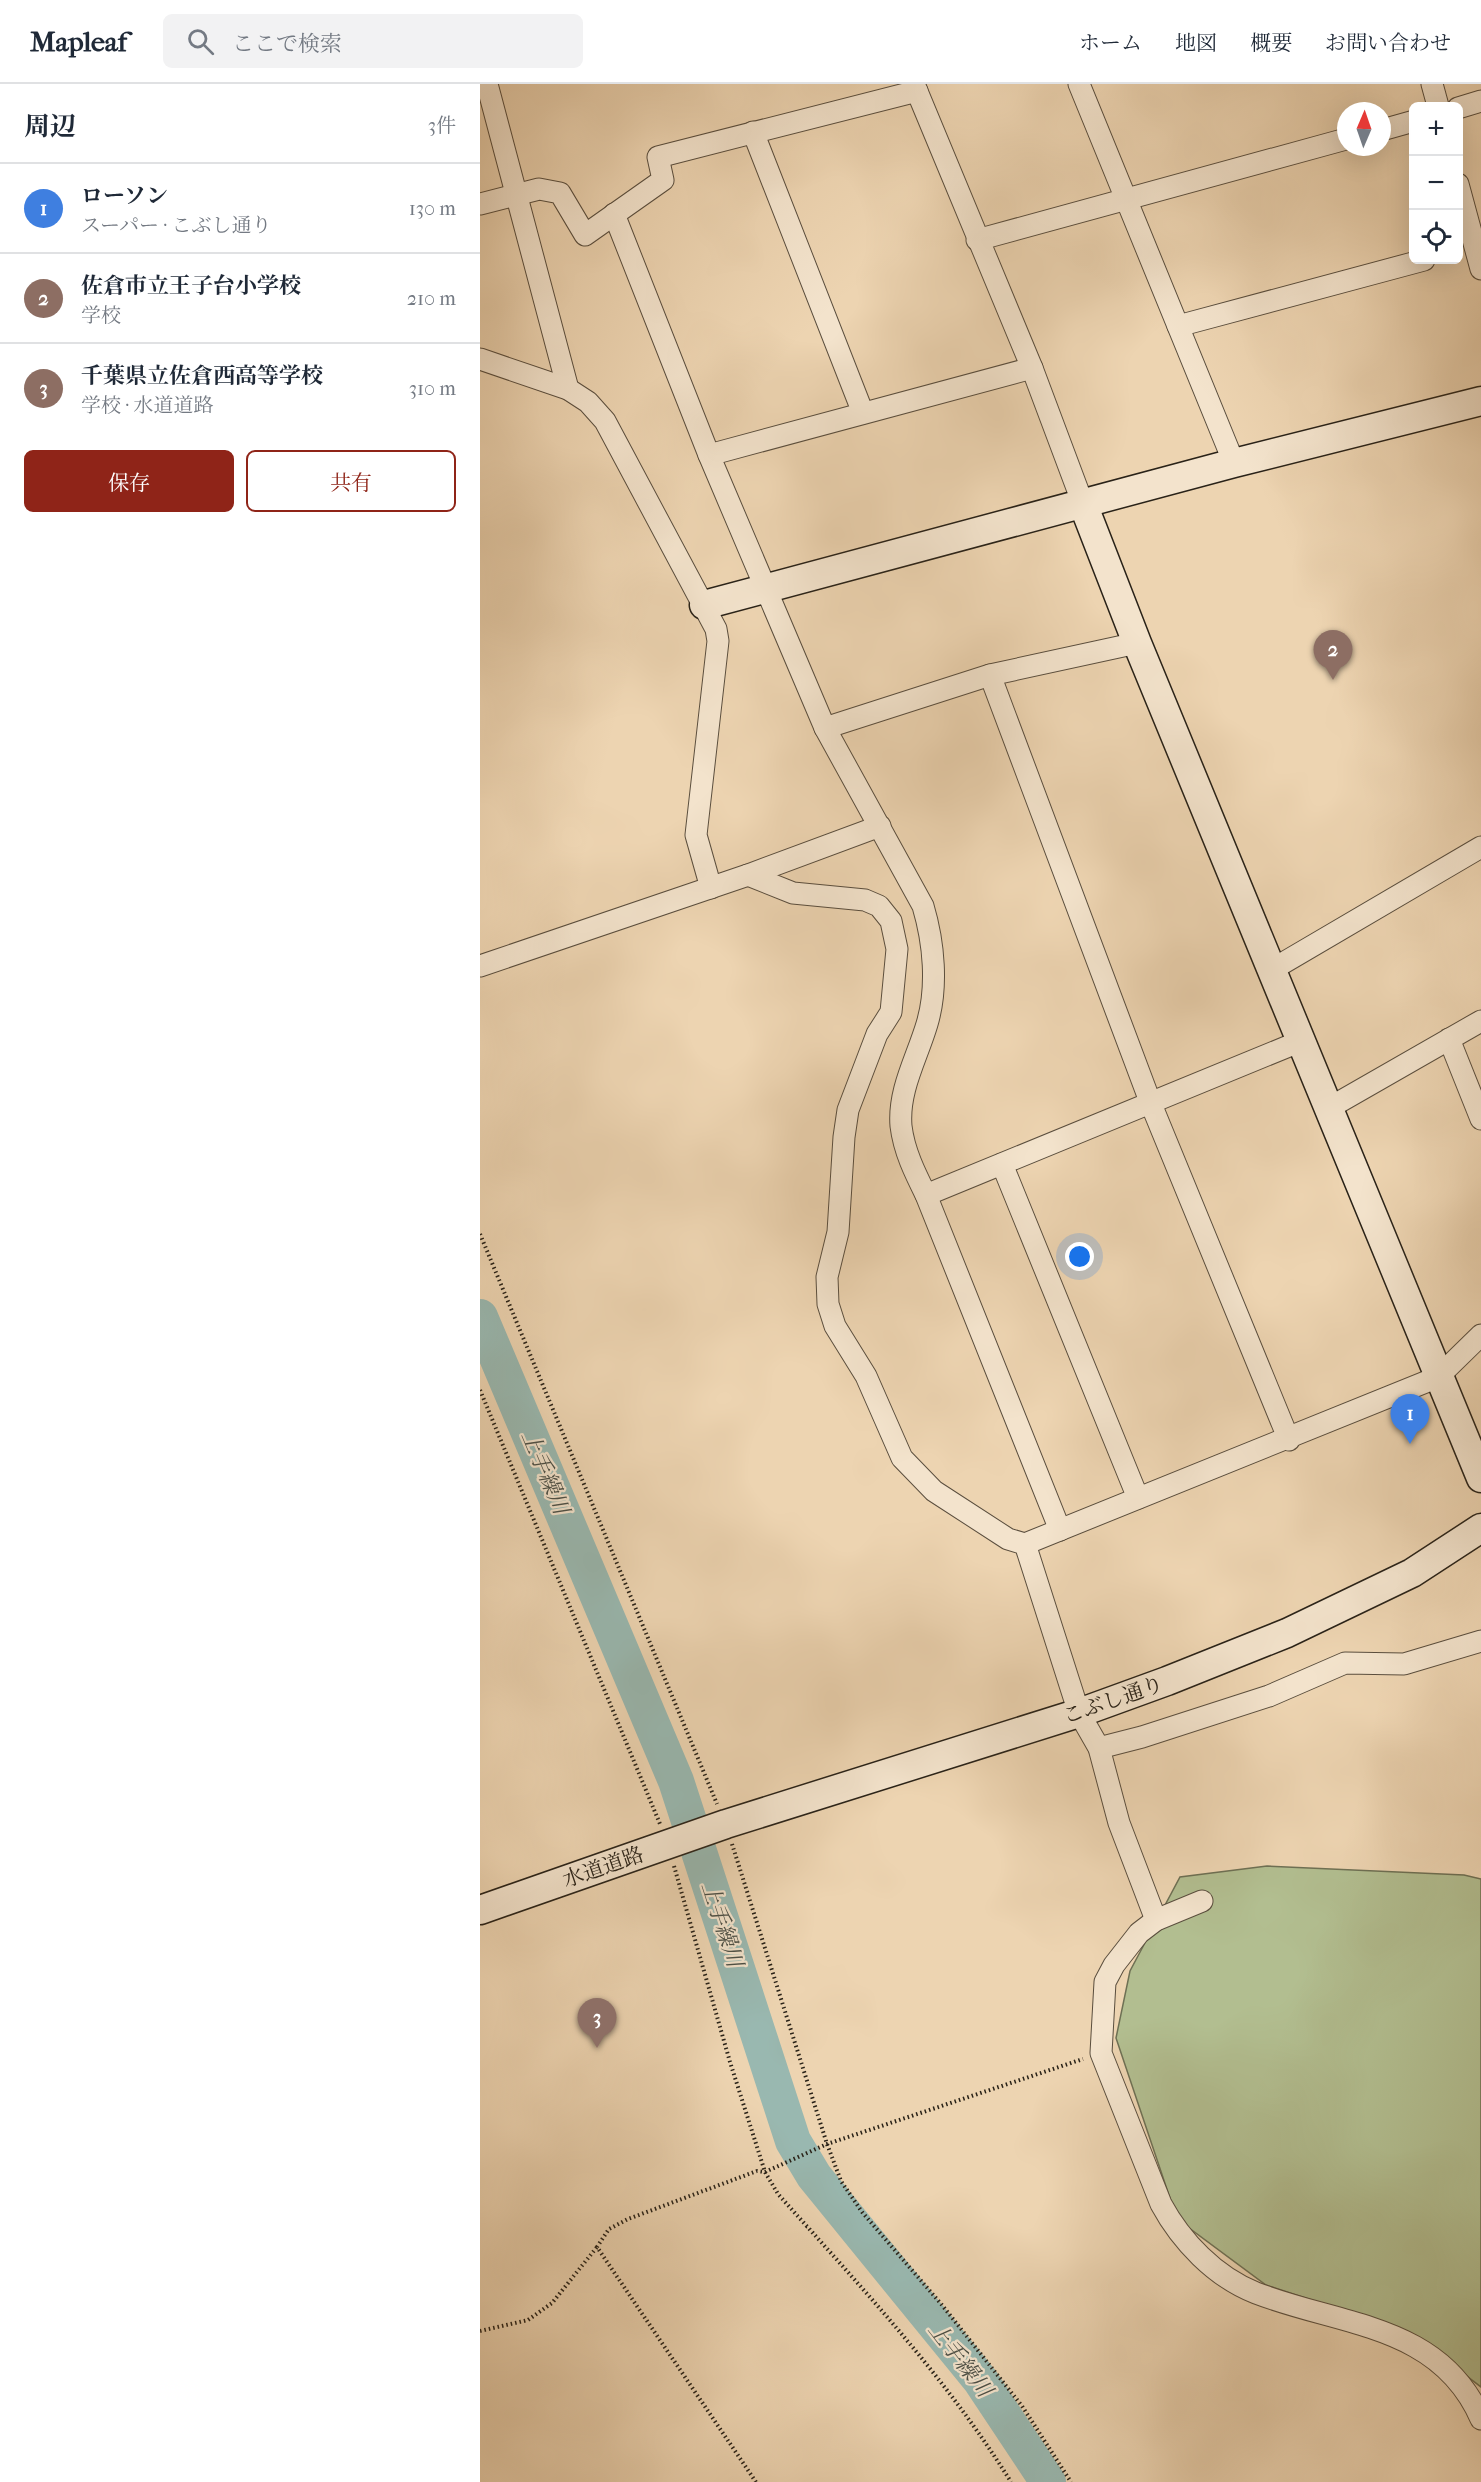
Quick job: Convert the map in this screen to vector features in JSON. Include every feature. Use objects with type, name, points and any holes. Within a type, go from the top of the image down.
[{"type":"street","points":[[487,84],[568,390]]},
{"type":"street","points":[[1079,84],[1234,464]]},
{"type":"street","points":[[1432,84],[1437,102]]},
{"type":"street","points":[[480,204],[539,189],[560,192],[585,235],[663,180],[658,157],[915,88],[1032,368],[1137,643],[1481,1478]]},
{"type":"street","points":[[1463,106],[1481,101]]},
{"type":"street","points":[[1391,127],[1409,122]]},
{"type":"street","points":[[753,132],[864,413]]},
{"type":"street","points":[[977,240],[1337,142]]},
{"type":"street","points":[[1463,208],[1471,247],[1481,269]]},
{"type":"street","points":[[614,214],[709,455],[825,728],[922,906],[930,930],[933,980],[928,1022],[907,1079],[901,1103],[901,1126],[907,1156],[926,1195],[1060,1530]]},
{"type":"street","points":[[1178,326],[1409,264]]},
{"type":"street","points":[[480,359],[568,390],[588,402],[605,421],[716,629],[718,641],[696,835],[711,888]]},
{"type":"street","points":[[709,455],[1032,368]]},
{"type":"street","points":[[705,605],[1234,464],[1481,401]]},
{"type":"street","points":[[825,728],[990,675],[1137,643]]},
{"type":"street","points":[[990,675],[1151,1104],[1288,1440]]},
{"type":"street","points":[[480,966],[711,888],[880,826]]},
{"type":"street","points":[[1273,969],[1481,847]]},
{"type":"street","points":[[748,875],[793,893],[865,900],[879,906],[891,921],[897,949],[891,1012],[878,1035],[848,1110],[838,1232],[827,1277],[828,1304],[835,1326],[866,1376],[902,1458],[934,1491],[1008,1539],[1025,1544],[1288,1440],[1438,1377],[1481,1335]]},
{"type":"street","points":[[1329,1108],[1481,1021]]},
{"type":"street","points":[[1449,1039],[1481,1119]]},
{"type":"street","points":[[926,1195],[1301,1041]]},
{"type":"street","points":[[1002,1164],[1138,1498]]},
{"type":"street","name":"こぶし通り","points":[[726,1824],[1079,1713],[1167,1682],[1287,1633],[1412,1573],[1481,1528]]},
{"type":"street","points":[[1025,1544],[1079,1713],[1099,1748],[1102,1767],[1119,1823],[1156,1920]]},
{"type":"street","points":[[1099,1748],[1142,1737],[1269,1696],[1345,1663],[1404,1664],[1481,1641]]},
{"type":"street","name":"水道道路","points":[[480,1910],[726,1824]]},
{"type":"street","points":[[1202,1901],[1156,1920],[1139,1933],[1114,1965],[1105,1982],[1101,2053],[1161,2204],[1174,2227],[1197,2253],[1220,2272],[1254,2292],[1410,2342],[1435,2357],[1456,2376],[1471,2396],[1481,2419]]},
{"type":"path","points":[[480,1234],[726,1824],[827,2144],[842,2181],[862,2212],[942,2305],[1022,2406],[1071,2482]]},
{"type":"path","points":[[480,1390],[668,1844],[724,2041],[765,2172],[778,2194],[901,2331],[989,2447],[1011,2482]]},
{"type":"path","points":[[480,2331],[528,2320],[552,2303],[609,2229],[628,2220],[758,2171],[765,2172],[827,2144],[1101,2053]]},
{"type":"path","points":[[597,2247],[756,2482]]},
{"type":"green space","points":[[1267,1866],[1464,1875],[1481,1879],[1481,2387],[1409,2332],[1266,2285],[1177,2219],[1116,2038],[1130,1971],[1180,1877]]},
{"type":"waterway","name":"上手繰川","points":[[480,1317],[676,1781],[793,2141],[814,2176],[981,2381],[1048,2482]]},
{"type":"place","name":"佐倉市立王子台小学校","points":[[1333,680]]},
{"type":"place","name":"ローソン","points":[[1410,1444]]},
{"type":"place","name":"千葉県立佐倉西高等学校","points":[[597,2048]]}]
